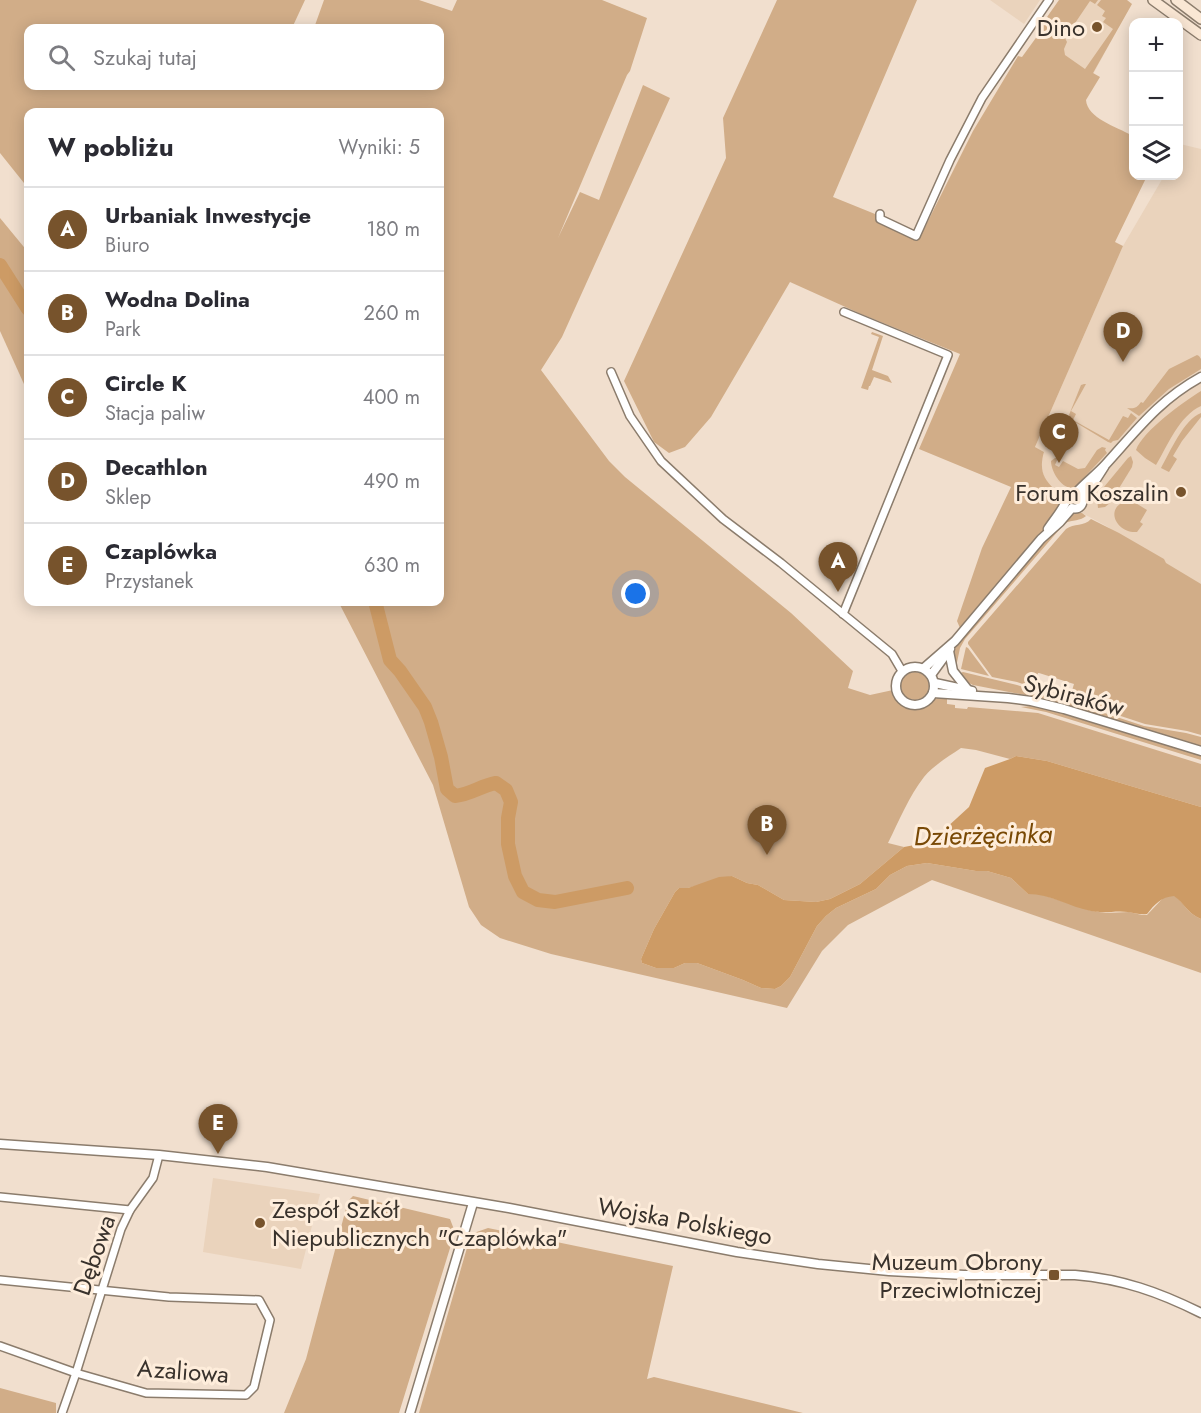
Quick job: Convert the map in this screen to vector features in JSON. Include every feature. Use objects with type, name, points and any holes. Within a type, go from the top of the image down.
[{"type":"main road","points":[[1153,0],[1201,35]]},
{"type":"main road","points":[[1176,0],[1201,19]]},
{"type":"street","points":[[880,214],[880,219],[916,236],[950,160],[982,98],[1049,0]]},
{"type":"street","points":[[843,614],[948,355],[844,312]]},
{"type":"street","points":[[611,372],[630,416],[661,461],[723,519],[781,563],[892,654],[902,672]]},
{"type":"street","points":[[1079,495],[1087,481],[1104,466],[1151,413],[1174,394],[1201,377]]},
{"type":"street","points":[[924,668],[955,640],[1041,539],[1060,522],[1069,506],[1068,496],[1079,495]]},
{"type":"street","points":[[1069,506],[1076,509],[1080,507],[1082,502],[1079,495]]},
{"type":"street","points":[[955,640],[933,679],[933,693],[928,700],[920,705],[911,705],[903,701],[897,693],[897,679],[906,669],[915,666],[924,668],[933,679],[968,690],[1008,698]]},
{"type":"street","points":[[949,651],[953,671],[968,690]]},
{"type":"street","name":"Sybiraków","points":[[933,693],[1008,698],[1048,705],[1201,751]]},
{"type":"street","name":"Wojska Polskiego","points":[[0,1144],[159,1155],[267,1167],[509,1208],[737,1252],[818,1264],[964,1275],[1091,1276],[1130,1284],[1173,1299],[1201,1314]]},
{"type":"street","name":"Dębowa","points":[[62,1413],[121,1229],[130,1210],[153,1178],[159,1155]]},
{"type":"street","points":[[0,1197],[130,1210]]},
{"type":"street","points":[[410,1413],[473,1203]]},
{"type":"street","points":[[0,1280],[102,1289]]},
{"type":"street","name":"Azaliowa","points":[[76,1373],[146,1393],[246,1395],[254,1387],[270,1320],[259,1300],[169,1297],[102,1289]]},
{"type":"street","points":[[0,1346],[76,1373]]},
{"type":"shaded area","points":[[0,0],[305,0],[294,24],[24,24],[24,90],[444,90],[444,24],[315,24],[324,0],[419,0],[452,11],[457,0],[602,0],[647,18],[630,71],[558,238],[580,192],[599,200],[643,85],[670,98],[562,337],[541,370],[609,461],[625,477],[791,613],[853,671],[848,688],[870,695],[893,690],[901,703],[914,708],[947,697],[947,704],[955,705],[955,708],[1038,713],[1201,764],[1201,807],[1047,761],[1016,756],[1010,759],[961,748],[941,761],[924,777],[904,809],[888,843],[904,847],[860,884],[830,899],[816,902],[784,900],[758,885],[732,876],[688,888],[679,888],[654,929],[641,959],[642,963],[656,968],[674,968],[685,963],[697,963],[761,988],[775,989],[790,977],[817,926],[826,916],[836,908],[876,889],[890,875],[907,866],[927,863],[987,871],[1011,878],[1028,894],[1040,894],[1092,911],[1106,913],[1129,912],[1147,915],[1165,896],[1174,895],[1189,911],[1201,919],[1201,973],[932,880],[848,925],[822,951],[787,1008],[551,954],[500,938],[481,925],[469,907],[433,785],[341,606],[444,606],[444,108],[24,108],[24,183],[0,153]]},
{"type":"shaded area","points":[[777,0],[917,0],[833,197],[922,233],[973,131],[1018,56],[1022,57],[1038,35],[1036,33],[1043,23],[1065,38],[1067,42],[1064,49],[1065,55],[1085,69],[1113,29],[1103,22],[1106,18],[1102,16],[1105,11],[1097,5],[1101,0],[1127,0],[1132,4],[1093,73],[1100,77],[1086,100],[1091,112],[1097,117],[1129,134],[1129,180],[1145,180],[1115,242],[1123,246],[1035,447],[1044,452],[1043,472],[1058,493],[1062,505],[1042,532],[960,628],[957,621],[982,548],[1011,487],[919,449],[960,354],[790,282],[711,417],[685,447],[669,453],[654,442],[624,381],[726,158],[723,118]]},
{"type":"shaded area","points":[[990,0],[1040,0],[1024,24]]},
{"type":"shaded area","points":[[1059,0],[1098,0],[1095,4],[1090,1],[1069,32],[1047,17]]},
{"type":"shaded area","points":[[1062,0],[1114,0],[1128,10],[1091,78],[1038,34]]},
{"type":"shaded area","points":[[1183,145],[1201,149],[1201,596],[1108,527],[1082,513],[1050,486],[1042,470],[1044,452],[1035,447],[1123,246],[1162,180],[1183,180]]},
{"type":"shaded area","points":[[0,218],[24,247],[24,384],[0,331]]},
{"type":"shaded area","points":[[872,332],[883,336],[872,370],[888,376],[892,383],[874,377],[868,390],[861,388],[879,337],[871,334]]},
{"type":"shaded area","points":[[1197,355],[1201,359],[1201,369],[1169,389],[1139,416],[1127,408],[1135,408],[1141,402],[1143,403],[1169,369]]},
{"type":"shaded area","points":[[1086,384],[1071,411],[1076,414],[1073,420],[1109,440],[1123,416],[1128,418],[1131,413],[1137,418],[1118,440],[1108,442],[1070,419],[1069,415],[1081,385]]},
{"type":"shaded area","points":[[1201,391],[1201,406],[1180,424],[1156,465],[1136,450],[1140,442],[1155,426],[1174,409]]},
{"type":"shaded area","points":[[1201,413],[1201,417],[1173,456],[1177,459],[1169,472],[1161,468],[1183,429]]},
{"type":"shaded area","points":[[1102,447],[1106,448],[1107,453],[1080,482],[1081,485],[1074,488],[1068,487],[1057,478],[1051,465],[1051,461],[1055,458],[1058,458],[1055,465],[1059,467],[1063,461],[1078,469],[1085,468],[1097,450]]},
{"type":"shaded area","points":[[1131,456],[1132,467],[1110,503],[1098,508],[1099,493]]},
{"type":"shaded area","points":[[1126,501],[1134,502],[1147,510],[1140,522],[1143,524],[1137,532],[1124,529],[1114,515],[1115,509]]},
{"type":"shaded area","points":[[1073,513],[1082,513],[1086,516],[1065,523],[965,639],[960,648],[956,667],[954,654],[959,641],[1050,535]]},
{"type":"shaded area","points":[[1091,519],[1164,559],[1166,563],[1201,584],[1201,735],[1145,724],[1054,694],[1055,692],[1070,697],[1074,684],[1039,673],[1034,685],[1050,690],[1049,693],[1017,682],[992,677],[968,644],[1066,529]]},
{"type":"shaded area","points":[[966,647],[968,648],[989,676],[961,669]]},
{"type":"shaded area","points":[[915,672],[925,676],[929,686],[925,696],[915,700],[905,696],[901,686],[905,676]]},
{"type":"shaded area","points":[[963,672],[1048,695],[1046,699],[973,685],[958,674]]},
{"type":"shaded area","points":[[1053,696],[1144,726],[1201,737],[1201,747],[1053,702]]},
{"type":"shaded area","points":[[1039,706],[1201,756],[1201,760],[1046,712],[1021,707]]},
{"type":"shaded area","name":"Zespół Szkół Niepublicznych \"Czaplówka\"","points":[[213,1178],[320,1194],[301,1269],[203,1252]]},
{"type":"shaded area","points":[[353,1196],[450,1219],[455,1232],[399,1413],[284,1413],[306,1359],[348,1201]]},
{"type":"shaded area","points":[[488,1228],[673,1266],[647,1379],[654,1377],[803,1413],[419,1413],[471,1234]]},
{"type":"shaded area","points":[[0,1388],[56,1403],[56,1413],[0,1413]]},
{"type":"water","points":[[1016,756],[1047,761],[1201,807],[1201,919],[1174,896],[1159,902],[1147,914],[1096,912],[1044,896],[1028,894],[1011,878],[987,871],[927,863],[907,866],[890,875],[876,889],[836,908],[826,916],[817,926],[790,977],[775,989],[761,988],[697,963],[685,963],[674,968],[656,968],[642,963],[641,959],[654,929],[679,888],[688,888],[719,877],[732,876],[758,885],[784,900],[816,902],[830,899],[860,884],[904,847],[920,844],[945,829],[969,807],[985,768]]},
{"type":"waterway","name":"Dzierżęcinka","points":[[0,265],[24,303]]},
{"type":"waterway","name":"Dzierżęcinka","points":[[376,606],[390,660],[425,707],[431,722],[447,789],[455,796],[496,783],[506,790],[511,802],[508,818],[508,844],[515,876],[523,892],[538,900],[555,902],[627,888]]},
{"type":"place","name":"Dino","points":[[1097,27]]},
{"type":"place","name":"Decathlon","points":[[1123,362]]},
{"type":"place","name":"Circle K","points":[[1059,463]]},
{"type":"place","name":"Forum Koszalin","points":[[1181,492]]},
{"type":"place","name":"Urbaniak Inwestycje","points":[[838,592]]},
{"type":"place","name":"Wodna Dolina","points":[[767,855]]},
{"type":"place","name":"Czaplówka","points":[[218,1154]]},
{"type":"place","name":"Zespół Szkół Niepublicznych \"Czaplówka\"","points":[[260,1223]]},
{"type":"place","name":"Muzeum Obrony Przeciwlotniczej","points":[[1054,1275]]}]
